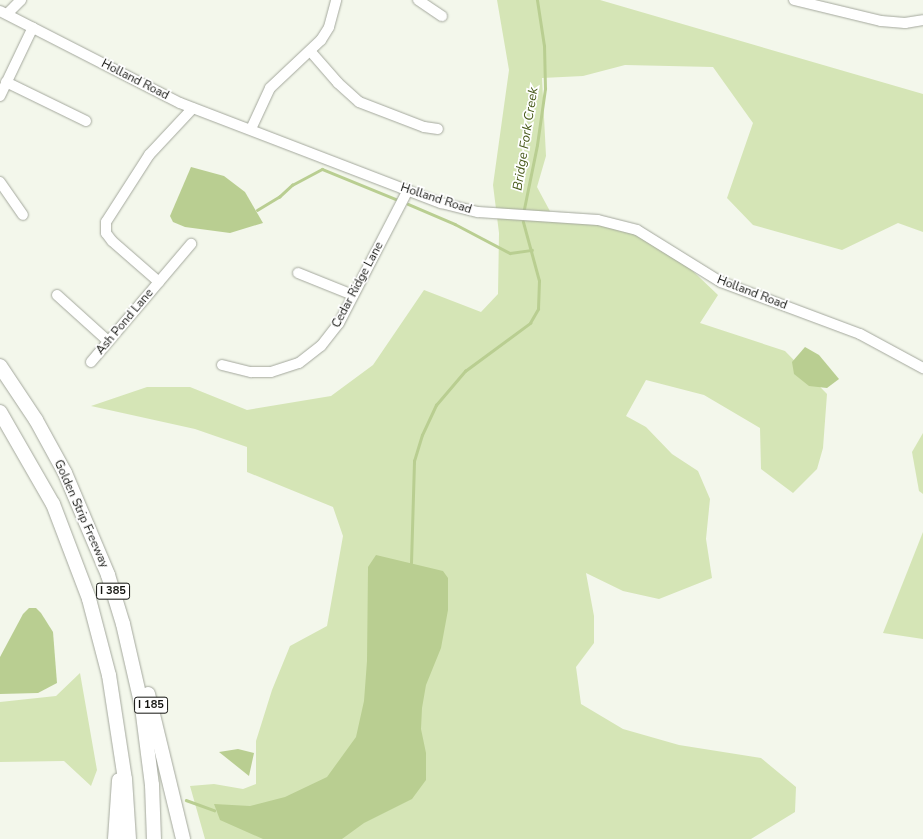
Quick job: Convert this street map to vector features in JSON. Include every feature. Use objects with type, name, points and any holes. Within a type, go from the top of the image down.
[{"type":"highway","name":"Golden Strip Freeway","points":[[0,366],[36,420],[65,473],[108,575],[123,624],[142,707],[152,785],[154,839]]},
{"type":"highway","name":"Golden Strip Freeway","points":[[0,412],[52,504],[73,551],[89,599],[109,675],[120,759],[125,779],[129,839]]},
{"type":"highway","name":"I 185","points":[[108,575],[128,619],[183,839]]},
{"type":"highway","points":[[115,839],[120,759]]},
{"type":"street","points":[[4,13],[21,0]]},
{"type":"street","points":[[252,130],[270,88],[311,52],[329,27],[336,0]]},
{"type":"street","points":[[418,0],[442,16]]},
{"type":"street","points":[[794,0],[881,21],[905,23],[923,20]]},
{"type":"street","name":"Holland Road","points":[[4,13],[123,75],[193,108],[446,204],[478,212],[598,220],[638,230],[721,282],[860,334],[923,368]]},
{"type":"street","points":[[0,96],[33,27]]},
{"type":"street","points":[[311,52],[343,88],[359,102],[424,127],[438,129]]},
{"type":"street","points":[[6,82],[86,121]]},
{"type":"street","points":[[159,282],[112,241],[106,233],[106,222],[149,155],[193,108]]},
{"type":"street","points":[[0,182],[23,215]]},
{"type":"street","name":"Cedar Ridge Lane","points":[[222,365],[238,370],[262,373],[282,370],[299,363],[328,339],[353,295],[408,190]]},
{"type":"street","name":"Ash Pond Lane","points":[[91,362],[191,244]]},
{"type":"street","points":[[298,273],[353,295]]},
{"type":"street","points":[[57,295],[108,341]]},
{"type":"shaded area","points":[[497,0],[600,0],[923,94],[923,232],[898,223],[842,250],[753,225],[727,198],[753,123],[713,67],[625,65],[583,76],[542,78],[546,156],[537,187],[552,215],[616,220],[676,255],[718,295],[700,323],[785,351],[827,394],[823,448],[817,469],[793,493],[761,469],[760,428],[704,395],[646,380],[626,416],[646,427],[672,454],[698,471],[710,499],[706,539],[712,578],[659,599],[623,591],[586,573],[594,616],[594,643],[576,667],[581,704],[623,729],[679,745],[761,758],[796,787],[795,812],[751,839],[205,839],[190,786],[214,784],[243,789],[256,784],[256,741],[272,690],[290,646],[327,626],[343,536],[333,507],[247,472],[247,447],[195,429],[91,406],[147,387],[190,387],[247,410],[331,396],[373,365],[424,290],[481,312],[498,294],[499,233],[493,185],[509,70]]},
{"type":"shaded area","points":[[191,167],[224,176],[245,192],[263,223],[230,233],[185,227],[173,222],[170,216]]},
{"type":"shaded area","points":[[805,347],[819,355],[839,379],[827,388],[809,386],[794,374],[792,362]]},
{"type":"shaded area","points":[[923,433],[923,494],[919,491],[912,452]]},
{"type":"shaded area","points":[[923,532],[923,639],[883,633]]},
{"type":"shaded area","points":[[376,555],[443,571],[448,578],[448,610],[441,648],[426,685],[422,708],[421,729],[426,753],[426,780],[412,799],[364,823],[342,839],[263,839],[220,820],[214,804],[250,806],[285,797],[327,777],[356,737],[364,701],[367,661],[368,567]]},
{"type":"shaded area","points":[[29,608],[36,608],[41,613],[53,632],[57,683],[38,693],[0,694],[0,657],[23,614]]},
{"type":"shaded area","points":[[80,673],[97,770],[91,786],[64,761],[0,762],[0,702],[56,696]]},
{"type":"shaded area","points":[[238,749],[254,753],[249,776],[219,752]]},
{"type":"waterway","name":"Bridge Fork Creek","points":[[524,209],[537,145],[545,89],[544,46],[537,0]]},
{"type":"waterway","points":[[257,210],[279,197],[292,185],[322,169],[396,199]]},
{"type":"waterway","points":[[408,204],[455,224],[510,253],[532,250]]},
{"type":"waterway","name":"Bridge Fork Creek","points":[[411,563],[414,461],[422,435],[436,405],[465,371],[530,323],[538,309],[539,281],[523,222]]},
{"type":"waterway","points":[[186,800],[214,810]]}]
